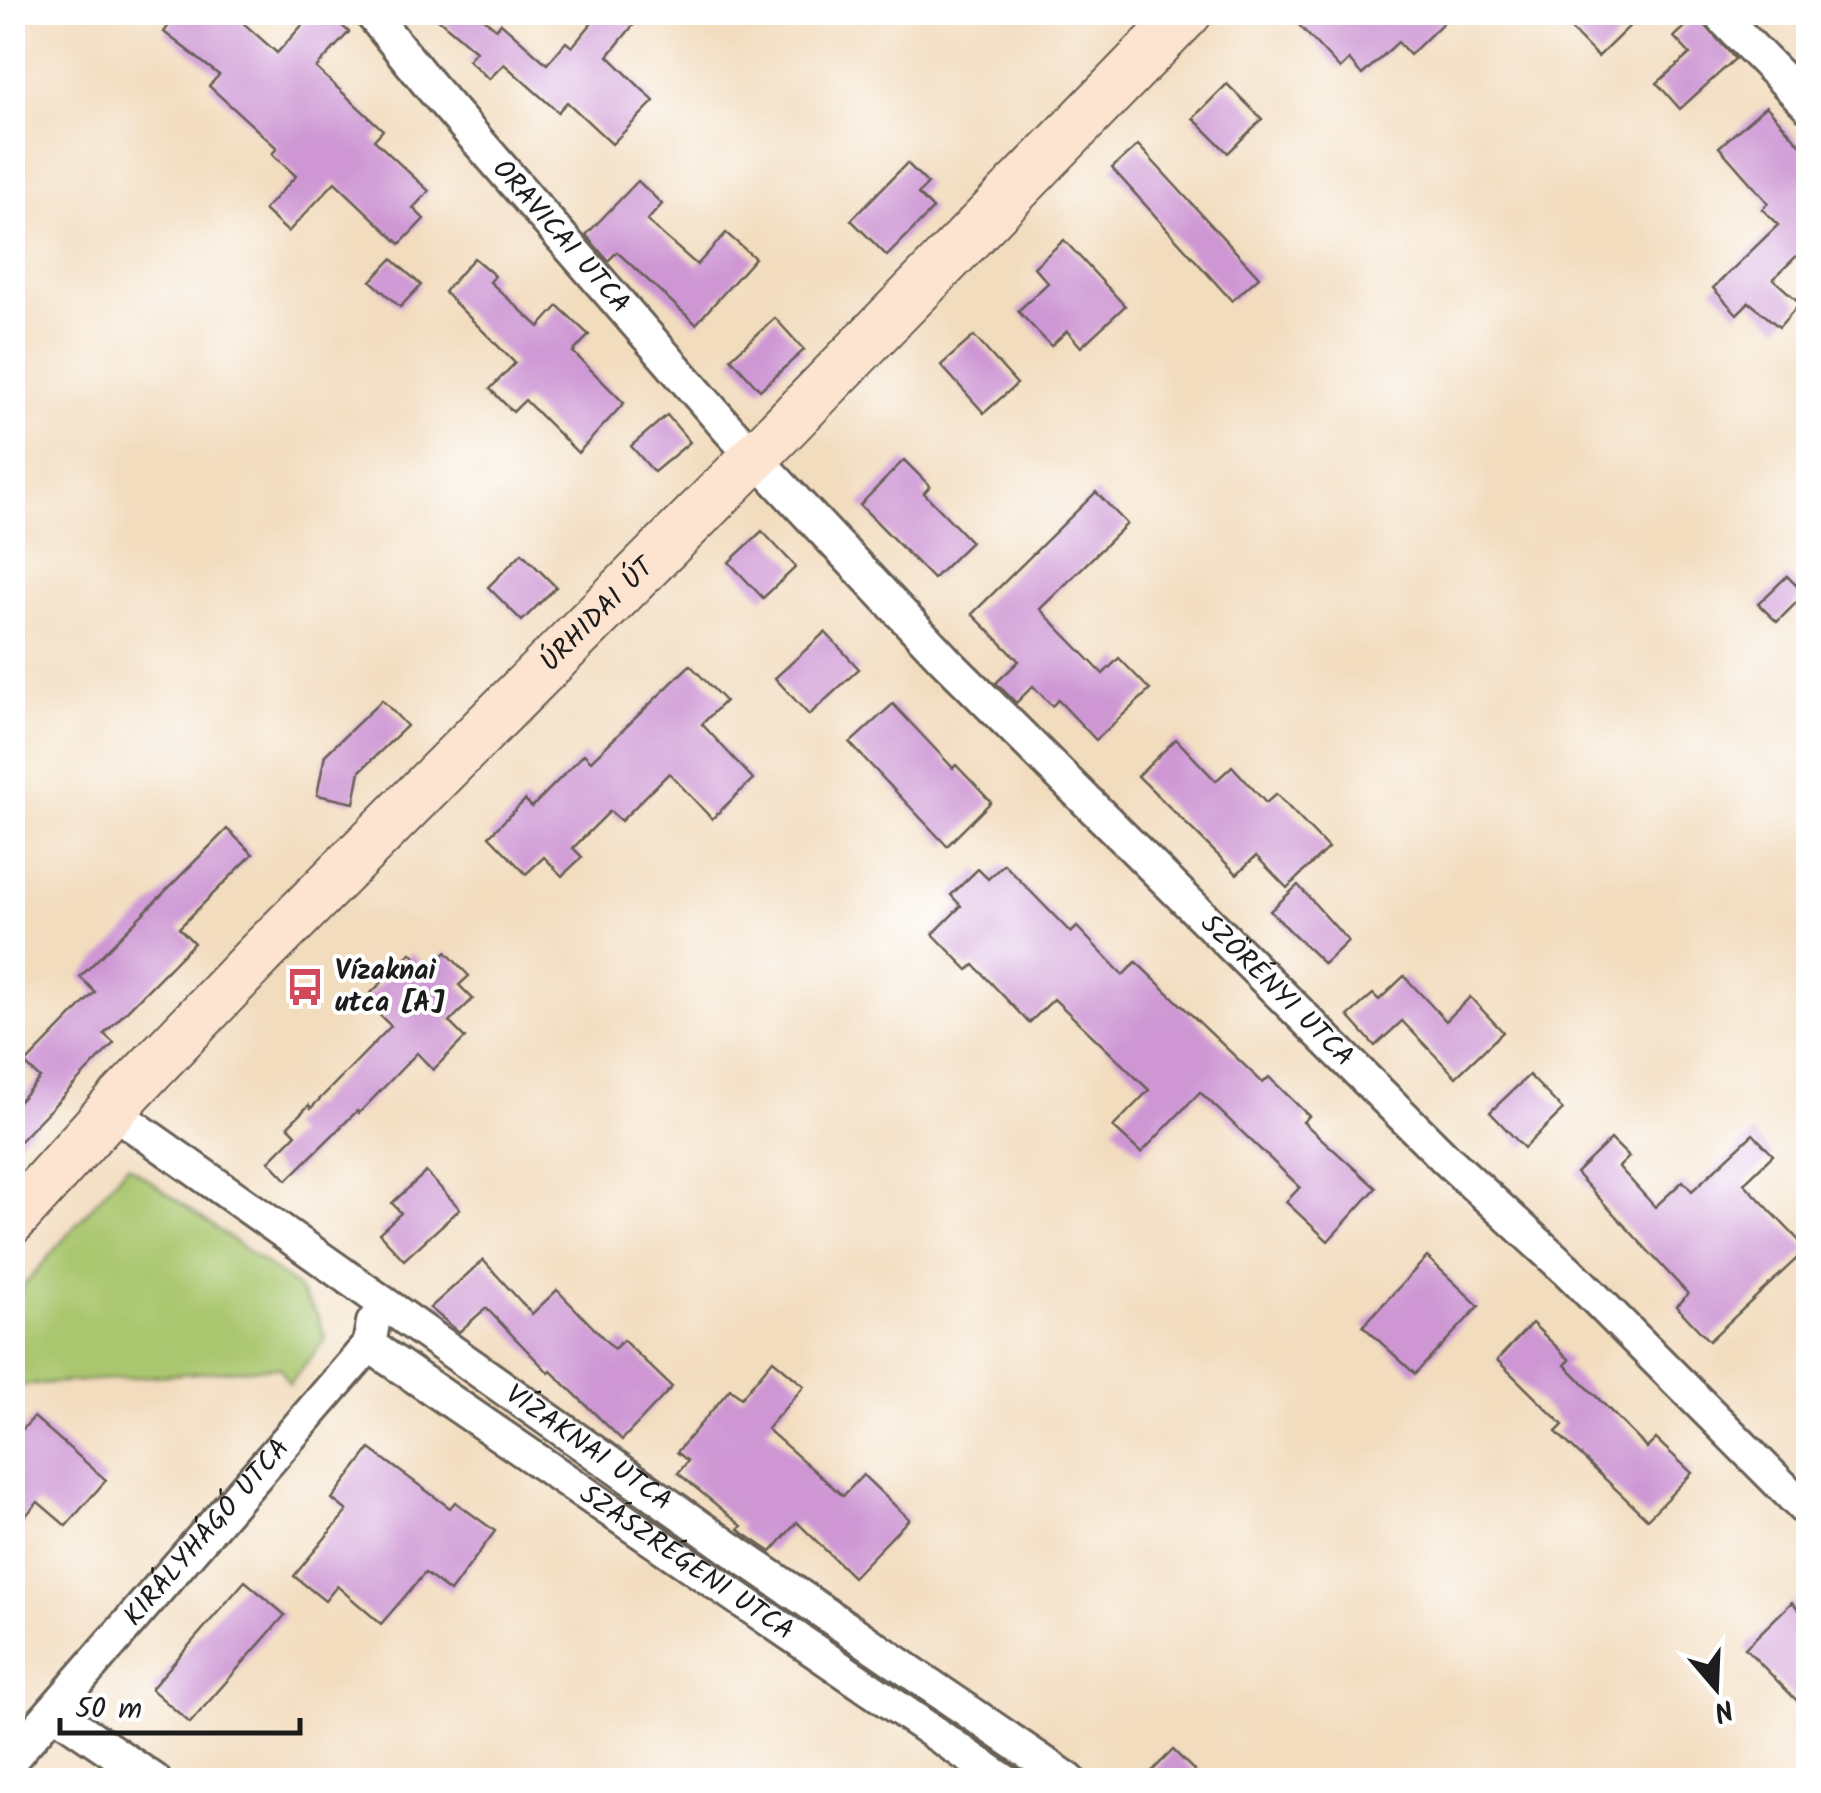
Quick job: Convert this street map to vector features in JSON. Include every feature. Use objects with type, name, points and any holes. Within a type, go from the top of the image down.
[{"type":"main road","name":"ÚRHIDAI ÚT","points":[[12,1220],[262,952],[755,457],[1188,12]]},
{"type":"street","name":"ORAVICAI UTCA","points":[[370,12],[443,101],[755,457]]},
{"type":"street","points":[[1717,12],[1808,105]]},
{"type":"street","name":"SZÖRÉNYI UTCA","points":[[755,457],[944,660],[1444,1158],[1570,1273],[1808,1512]]},
{"type":"street","name":"VÍZAKNAI UTCA","points":[[111,1110],[738,1554],[1068,1780]]},
{"type":"street","points":[[369,1346],[378,1299]]},
{"type":"street","name":"KIRÁLYHÁGÓ UTCA","points":[[12,1758],[369,1346]]},
{"type":"street","name":"SZÁSZRÉGENI UTCA","points":[[369,1346],[1003,1780]]},
{"type":"street","points":[[53,1711],[154,1780]]},
{"type":"green space","points":[[128,1165],[296,1286],[317,1315],[326,1339],[289,1384],[280,1367],[13,1386],[13,1298]]},
{"type":"building","points":[[179,12],[231,12],[277,53],[314,12],[327,12],[349,32],[316,68],[383,130],[374,140],[429,191],[413,208],[424,219],[400,244],[335,182],[288,232],[264,210],[296,176],[272,154],[277,148],[209,86],[219,75],[164,32]]},
{"type":"building","points":[[430,12],[476,12],[496,29],[501,23],[547,64],[566,42],[572,47],[601,12],[644,12],[608,56],[654,101],[612,144],[567,102],[558,112],[504,64],[489,79],[468,60],[476,51]]},
{"type":"building","points":[[1287,12],[1454,12],[1410,55],[1398,42],[1362,75],[1349,60],[1340,69]]},
{"type":"building","points":[[1554,12],[1644,12],[1598,57]]},
{"type":"building","points":[[1697,16],[1735,59],[1680,109],[1657,83],[1690,54],[1674,37]]},
{"type":"building","points":[[1227,84],[1262,119],[1228,153],[1193,118]]},
{"type":"building","points":[[1766,106],[1808,153],[1808,245],[1773,279],[1800,303],[1779,327],[1749,302],[1737,314],[1713,288],[1778,225],[1762,209],[1768,203],[1719,147]]},
{"type":"building","points":[[1138,145],[1259,277],[1232,301],[1112,168]]},
{"type":"building","points":[[907,163],[928,184],[918,194],[933,209],[887,256],[851,220]]},
{"type":"building","points":[[638,181],[662,204],[647,221],[697,265],[726,233],[755,258],[696,324],[617,252],[608,261],[586,235]]},
{"type":"building","points":[[1064,240],[1125,306],[1081,347],[1067,331],[1051,346],[1018,311],[1048,283],[1034,267]]},
{"type":"building","points":[[474,258],[495,276],[490,282],[539,327],[558,306],[589,335],[573,352],[624,403],[578,453],[525,400],[513,412],[490,389],[515,363],[444,292]]},
{"type":"building","points":[[392,259],[421,285],[400,307],[371,281]]},
{"type":"building","points":[[775,318],[804,350],[760,390],[731,358]]},
{"type":"building","points":[[974,336],[1017,384],[984,413],[941,365]]},
{"type":"building","points":[[667,415],[690,442],[654,472],[631,446]]},
{"type":"building","points":[[904,460],[930,486],[924,493],[971,542],[933,579],[860,505]]},
{"type":"building","points":[[1096,492],[1127,524],[1040,609],[1103,674],[1119,658],[1150,690],[1096,740],[1058,700],[1052,706],[1033,686],[1016,703],[996,683],[1019,661],[972,614]]},
{"type":"building","points":[[762,531],[796,567],[763,598],[729,562]]},
{"type":"building","points":[[522,553],[556,587],[522,621],[488,587]]},
{"type":"building","points":[[1787,576],[1805,594],[1777,622],[1758,604]]},
{"type":"building","points":[[825,632],[859,669],[809,715],[775,678]]},
{"type":"building","points":[[690,665],[725,701],[702,724],[753,779],[712,819],[669,773],[621,821],[610,811],[573,848],[582,857],[562,876],[544,857],[526,874],[489,836],[525,800],[532,807],[584,754],[591,761]]},
{"type":"building","points":[[382,700],[407,726],[360,771],[354,803],[317,795],[325,755]]},
{"type":"building","points":[[893,704],[991,802],[947,846],[850,743]]},
{"type":"building","points":[[1176,739],[1216,781],[1232,766],[1266,803],[1276,794],[1328,848],[1287,888],[1256,856],[1237,874],[1138,776]]},
{"type":"building","points":[[227,829],[253,854],[179,928],[194,943],[104,1034],[114,1043],[12,1149],[12,1109],[40,1078],[25,1064],[95,992],[80,977]]},
{"type":"building","points":[[1004,864],[1071,933],[1077,927],[1123,975],[1136,962],[1263,1083],[1269,1077],[1309,1116],[1303,1122],[1376,1188],[1328,1241],[1286,1202],[1300,1187],[1200,1092],[1141,1153],[1113,1127],[1149,1090],[1054,999],[1029,1023],[974,965],[968,970],[933,934],[961,906],[951,895],[978,869],[988,879]]},
{"type":"building","points":[[1298,885],[1348,941],[1324,964],[1270,911]]},
{"type":"building","points":[[446,952],[469,976],[459,985],[473,999],[449,1022],[465,1038],[433,1070],[417,1053],[287,1180],[269,1161],[296,1134],[288,1126],[309,1105],[311,1108],[391,1026],[364,1000],[411,953],[428,970]]},
{"type":"building","points":[[1404,976],[1446,1021],[1470,997],[1503,1032],[1456,1077],[1402,1021],[1375,1046],[1348,1016],[1373,994],[1379,1000]]},
{"type":"building","points":[[1529,1075],[1563,1110],[1524,1148],[1490,1112]]},
{"type":"building","points":[[1753,1134],[1773,1155],[1744,1183],[1807,1249],[1709,1341],[1676,1306],[1688,1294],[1576,1173],[1611,1139],[1629,1157],[1619,1167],[1655,1207],[1683,1181],[1692,1191]]},
{"type":"building","points":[[426,1172],[460,1209],[404,1260],[379,1233],[401,1213],[392,1203]]},
{"type":"building","points":[[1427,1257],[1479,1306],[1415,1374],[1363,1326]]},
{"type":"building","points":[[483,1260],[532,1314],[557,1290],[614,1349],[623,1340],[672,1387],[622,1440],[486,1308],[459,1332],[430,1308]]},
{"type":"building","points":[[1532,1323],[1570,1360],[1565,1365],[1647,1448],[1656,1439],[1692,1473],[1647,1519],[1556,1432],[1563,1425],[1497,1360]]},
{"type":"building","points":[[773,1360],[804,1386],[767,1429],[843,1496],[863,1475],[909,1519],[853,1577],[797,1522],[771,1552],[743,1533],[739,1529],[742,1526],[678,1473],[688,1461],[677,1452],[730,1389],[741,1398]]},
{"type":"building","points":[[34,1417],[106,1480],[66,1526],[38,1502],[12,1531],[12,1441]]},
{"type":"building","points":[[370,1449],[450,1508],[455,1502],[495,1531],[450,1592],[425,1573],[381,1624],[337,1586],[325,1601],[294,1576],[347,1511],[332,1499]]},
{"type":"building","points":[[245,1581],[285,1615],[190,1723],[151,1689]]},
{"type":"building","points":[[1792,1602],[1808,1620],[1808,1712],[1745,1648]]},
{"type":"building","points":[[1173,1750],[1204,1780],[1143,1780]]},
{"type":"place","name":"Vízaknai utca [A]","points":[[305,987]]}]
